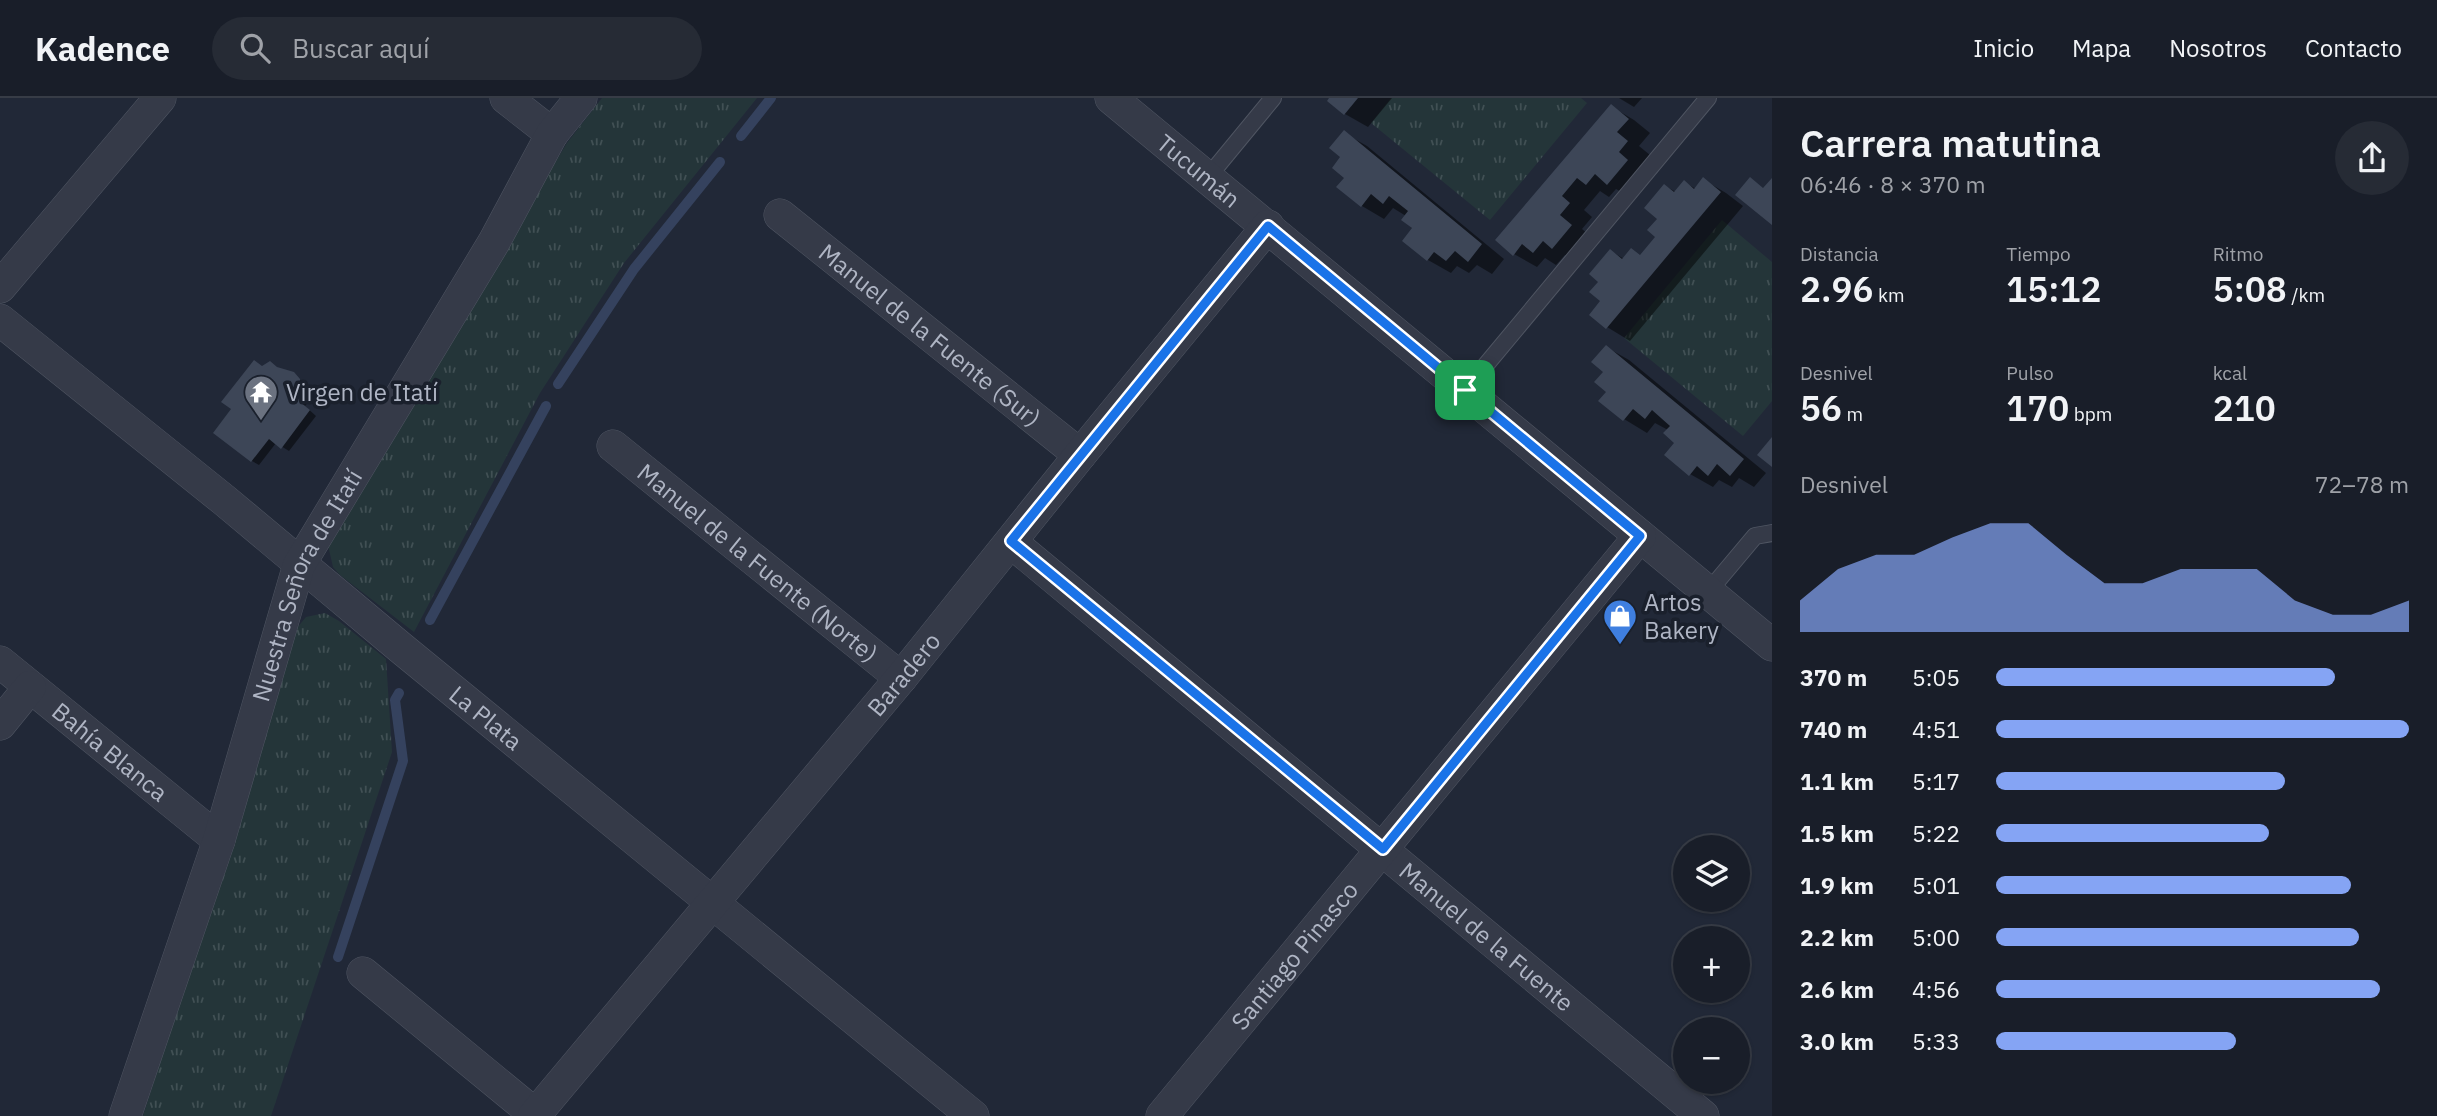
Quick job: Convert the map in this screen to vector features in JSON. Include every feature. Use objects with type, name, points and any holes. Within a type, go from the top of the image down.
[{"type":"street","points":[[0,287],[160,98]]},
{"type":"street","points":[[506,98],[552,134]]},
{"type":"street","name":"Nuestra Señora de Itatí","points":[[125,1116],[219,840],[299,565],[494,242],[552,134],[581,98]]},
{"type":"street","name":"Tucumán","points":[[1111,98],[1772,645]]},
{"type":"street","name":"Manuel de la Fuente (Sur)","points":[[780,215],[1080,455]]},
{"type":"street","name":"Baradero","points":[[535,1116],[901,678],[1268,226]]},
{"type":"street","name":"La Plata","points":[[0,320],[224,500],[299,565],[973,1116]]},
{"type":"street","name":"Manuel de la Fuente (Norte)","points":[[613,446],[901,678]]},
{"type":"street","name":"Santiago Pinasco","points":[[1162,1116],[1640,536]]},
{"type":"street","name":"Manuel de la Fuente","points":[[1011,541],[1703,1116]]},
{"type":"street","name":"Bahía Blanca","points":[[0,662],[219,840]]},
{"type":"street","points":[[0,724],[30,687]]},
{"type":"street","points":[[363,973],[535,1116]]},
{"type":"lane","points":[[1208,177],[1273,98]]},
{"type":"lane","points":[[1465,390],[1708,98]]},
{"type":"lane","points":[[1708,592],[1755,536],[1772,533]]},
{"type":"green space","points":[[602,98],[757,98],[624,263],[540,393],[414,632],[340,575],[333,567],[328,545],[567,143]]},
{"type":"green space","points":[[1391,98],[1581,98],[1587,103],[1490,220],[1371,123]]},
{"type":"green space","points":[[1722,220],[1772,262],[1772,401],[1743,436],[1624,338]]},
{"type":"green space","points":[[325,613],[386,659],[392,752],[271,1116],[143,1116],[297,628],[306,617]]},
{"type":"building","points":[[1329,98],[1358,98],[1344,115],[1327,101]]},
{"type":"building","points":[[1611,104],[1629,119],[1617,132],[1628,141],[1619,152],[1628,160],[1607,185],[1595,174],[1586,185],[1577,178],[1562,196],[1570,203],[1560,215],[1572,225],[1552,249],[1543,241],[1533,253],[1522,244],[1513,256],[1495,240]]},
{"type":"building","points":[[1344,130],[1482,244],[1468,262],[1455,251],[1446,261],[1434,252],[1427,261],[1402,241],[1412,228],[1401,220],[1408,211],[1389,196],[1383,204],[1371,194],[1361,207],[1336,187],[1344,178],[1332,168],[1340,157],[1329,148]]},
{"type":"building","points":[[1703,177],[1721,192],[1606,329],[1589,315],[1600,301],[1589,292],[1598,282],[1589,274],[1610,249],[1622,259],[1631,248],[1640,255],[1655,237],[1647,230],[1657,219],[1644,208],[1664,184],[1674,192],[1684,180],[1694,189]]},
{"type":"building","points":[[1750,177],[1763,188],[1772,178],[1772,225],[1735,195]]},
{"type":"building","points":[[1606,345],[1744,459],[1730,476],[1717,464],[1708,476],[1697,466],[1689,476],[1664,455],[1674,443],[1663,433],[1670,426],[1652,410],[1645,419],[1633,409],[1623,421],[1598,401],[1606,392],[1594,382],[1603,372],[1591,362]]},
{"type":"building","name":"Virgen de Itatí","points":[[254,360],[262,366],[270,361],[277,367],[294,372],[300,379],[301,386],[307,391],[299,401],[310,410],[281,449],[269,439],[251,462],[213,433],[231,409],[221,402]]},
{"type":"building","points":[[1772,437],[1772,467],[1757,455]]},
{"type":"waterway","points":[[741,136],[771,98]]},
{"type":"waterway","points":[[558,384],[634,269],[720,162]]},
{"type":"waterway","points":[[430,620],[546,406]]},
{"type":"waterway","points":[[338,957],[403,761],[395,700],[399,693]]},
{"type":"place","name":"Virgen de Itatí","points":[[261,422]]},
{"type":"place","name":"Artos Bakery","points":[[1620,646]]},
{"type":"route","points":[[1268,226],[1465,390],[1640,536],[1383,849],[1011,541],[1268,226]]}]
